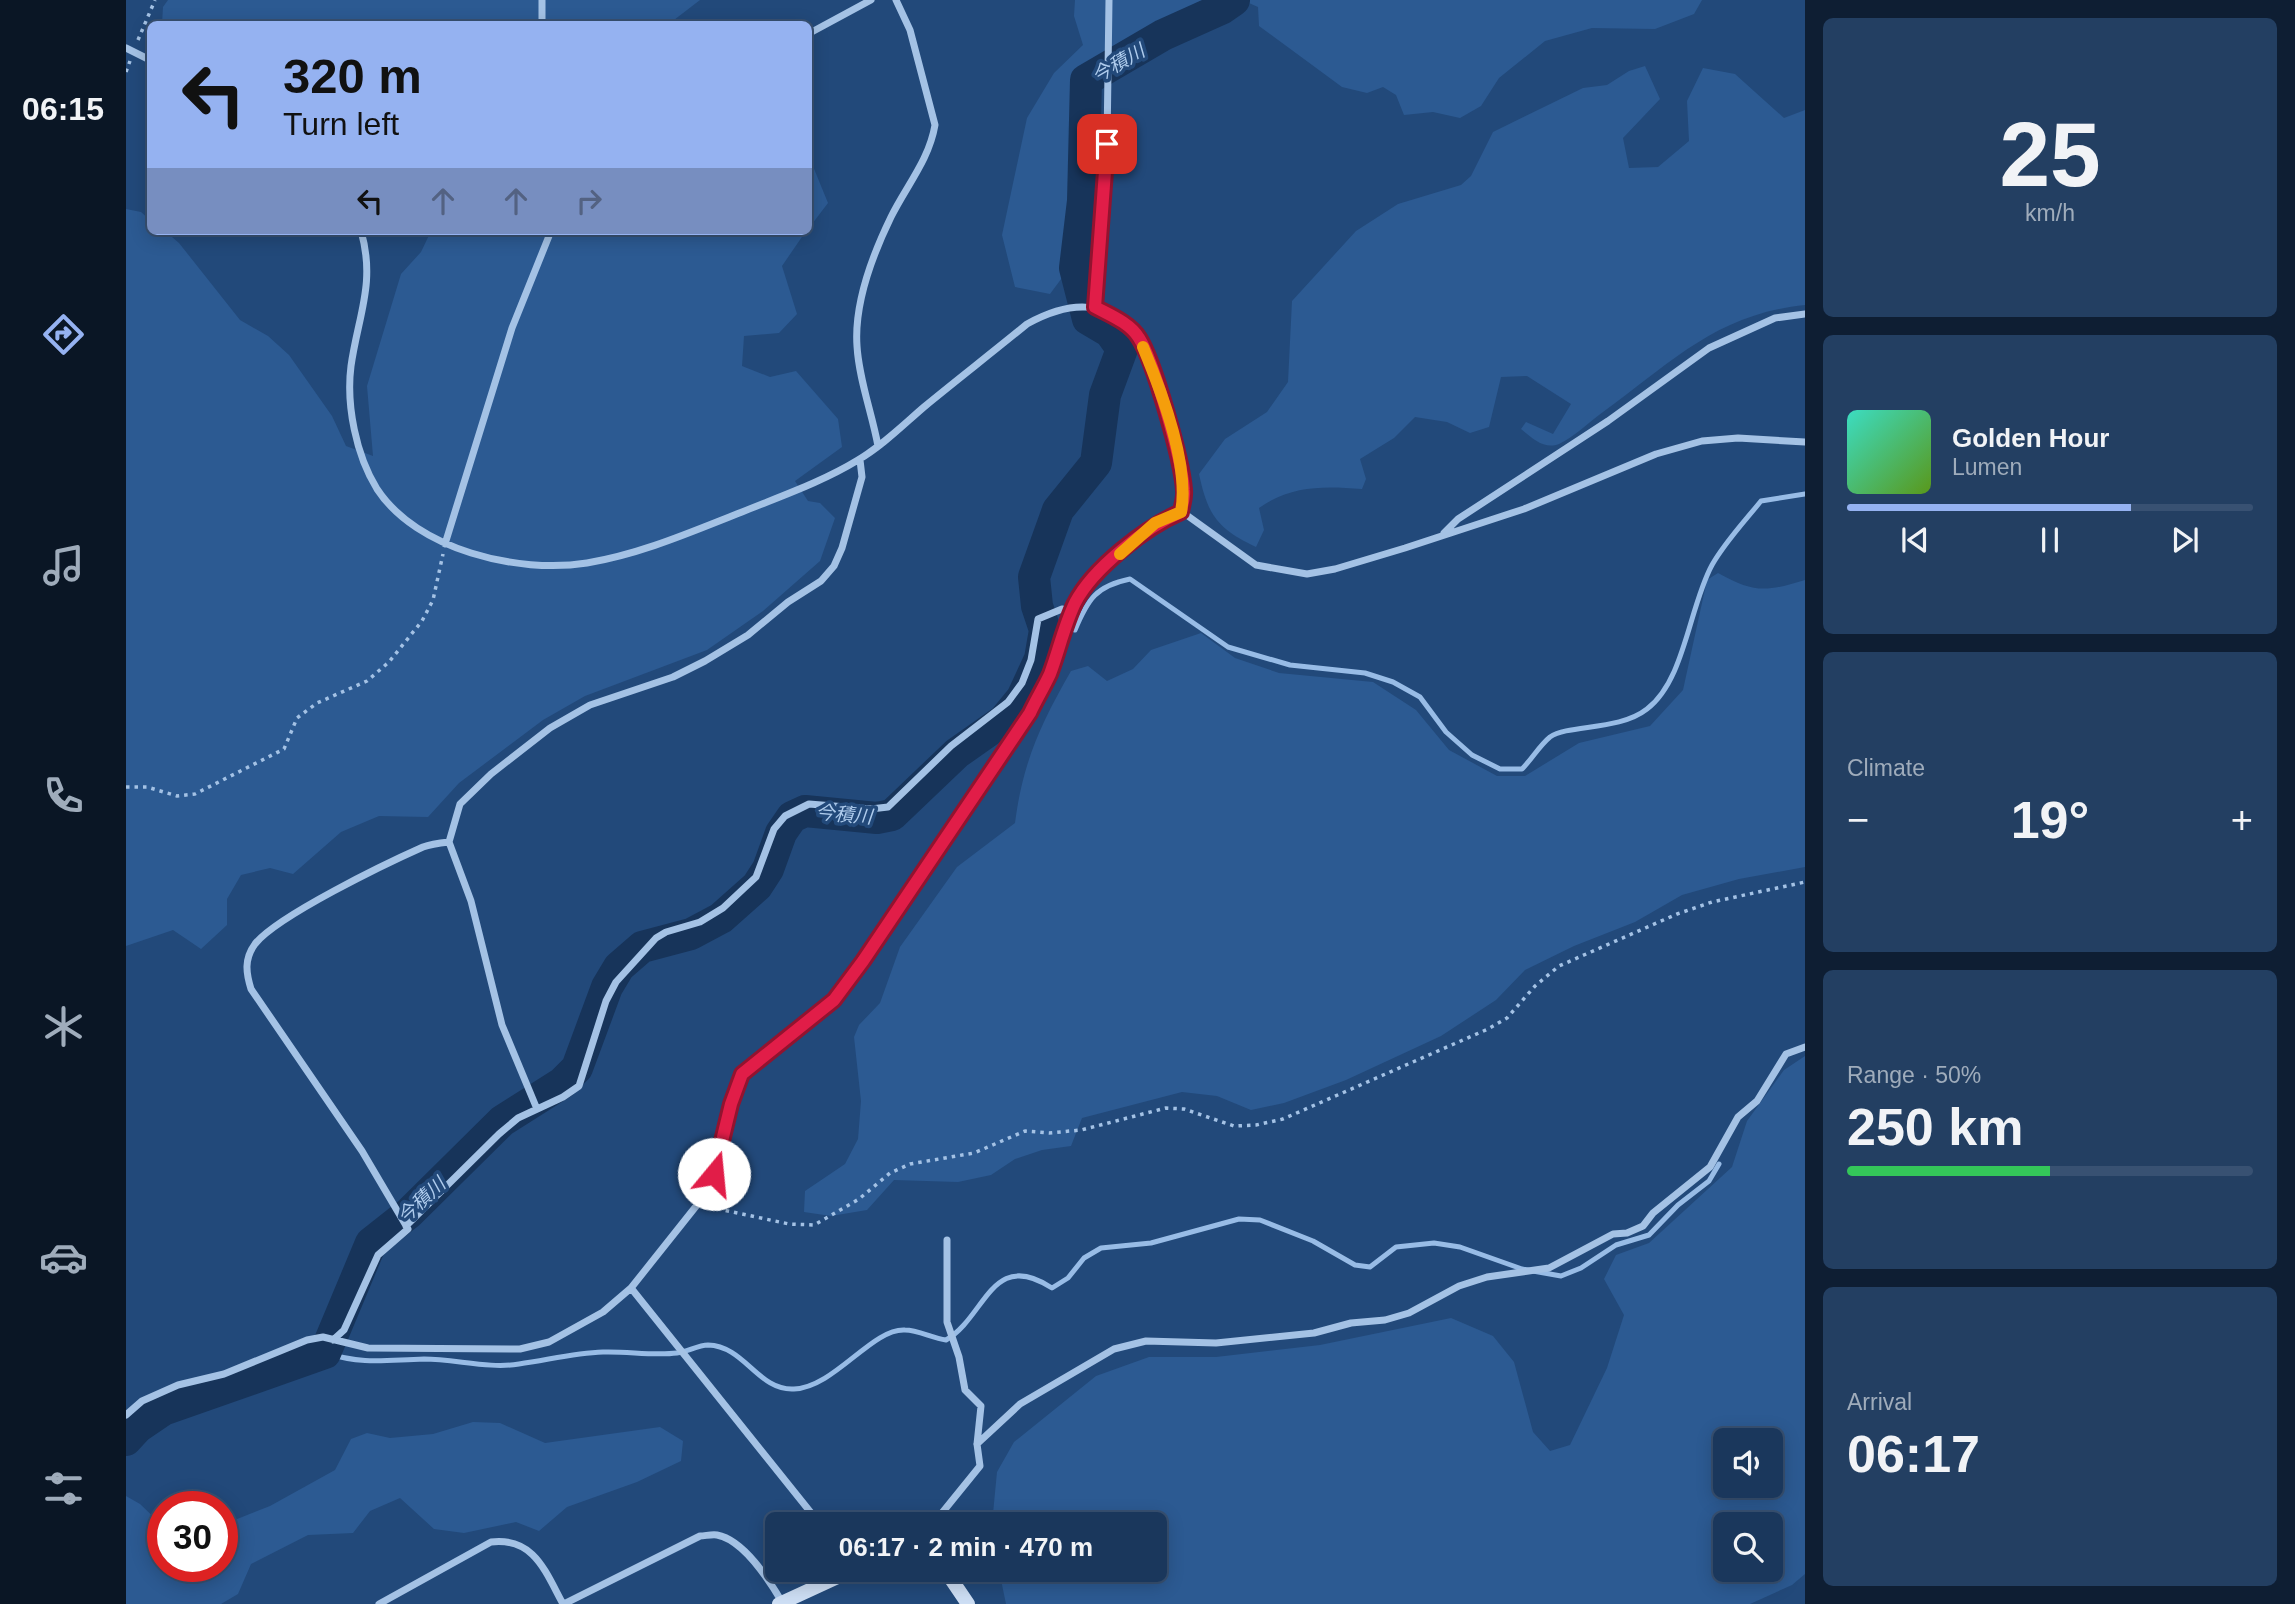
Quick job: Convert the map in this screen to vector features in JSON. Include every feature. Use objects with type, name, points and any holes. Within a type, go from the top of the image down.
[{"type":"street","points":[[541,21],[542,0]]},
{"type":"street","points":[[812,32],[871,0]]},
{"type":"street","points":[[878,446],[857,345],[862,295],[891,217],[920,169],[935,125],[910,30],[896,0]]},
{"type":"street","points":[[1095,307],[1107,144],[1109,0]]},
{"type":"street","points":[[129,50],[147,59]]},
{"type":"street","points":[[362,235],[369,285],[351,367],[351,402],[359,450],[377,489],[407,523],[445,544],[482,556],[522,564],[584,564],[647,549],[825,478],[860,460],[1027,324],[1051,311],[1075,305],[1095,307],[1120,320],[1139,337],[1178,458],[1185,492],[1181,512]]},
{"type":"street","points":[[445,544],[512,328],[549,235]]},
{"type":"street","points":[[1441,536],[1458,519],[1608,421],[1709,348],[1775,318],[1805,314]]},
{"type":"street","points":[[1181,512],[1256,565],[1307,574],[1347,566],[1524,509],[1656,454],[1702,441],[1738,438],[1805,443]]},
{"type":"street","points":[[537,1109],[502,1025],[471,901],[449,842],[460,804],[474,788],[529,742],[590,705],[673,677],[705,661],[748,635],[788,602],[821,581],[834,566],[842,548],[862,477],[860,460]]},
{"type":"street","points":[[126,1415],[142,1401],[178,1385],[224,1374],[307,1340],[323,1338],[368,1348],[520,1349],[560,1336],[603,1312],[631,1288],[697,1205],[714,1174],[731,1104],[742,1074],[834,1000],[1030,713],[1050,674],[1072,611],[1100,571],[1155,523],[1181,512]]},
{"type":"street","points":[[334,1340],[344,1330],[378,1255],[408,1229],[407,1226],[499,1133],[579,1086],[601,1013],[616,982],[656,938],[666,932],[700,922],[723,908],[756,877],[774,829],[785,816],[809,804],[871,809],[888,807],[951,746],[1008,702],[1022,683],[1031,660],[1038,619],[1062,609],[1072,611]]},
{"type":"street","points":[[407,1226],[362,1150],[251,989],[246,973],[247,959],[256,943],[319,901],[425,846],[449,842]]},
{"type":"street","points":[[977,1444],[1020,1404],[1114,1349],[1146,1341],[1216,1343],[1314,1333],[1351,1322],[1385,1320],[1409,1313],[1459,1286],[1486,1277],[1549,1268],[1613,1234],[1627,1233],[1643,1226],[1653,1213],[1710,1167],[1738,1116],[1757,1101],[1786,1054],[1805,1046]]},
{"type":"street","points":[[943,1512],[980,1466],[977,1444],[982,1420],[981,1406],[965,1390],[959,1357],[947,1322],[947,1240]]},
{"type":"street","points":[[631,1288],[810,1512]]},
{"type":"street","points":[[379,1604],[491,1542],[509,1540],[527,1548],[541,1564],[563,1604],[700,1536],[717,1535],[737,1545],[771,1584],[781,1603],[827,1582]]},
{"type":"street","points":[[953,1582],[968,1604]]},
{"type":"path","points":[[126,72],[129,50],[155,0]]},
{"type":"path","points":[[126,788],[147,787],[177,796],[195,794],[284,749],[297,718],[317,703],[367,681],[389,662],[414,631],[433,600],[445,544]]},
{"type":"path","points":[[697,1205],[789,1224],[814,1224],[859,1199],[890,1173],[910,1164],[974,1153],[1025,1131],[1049,1133],[1081,1130],[1166,1108],[1184,1109],[1234,1126],[1256,1125],[1283,1119],[1488,1029],[1507,1018],[1535,986],[1559,966],[1677,914],[1712,902],[1805,882]]},
{"type":"shaded area","points":[[168,0],[700,0],[674,21],[162,21],[163,7]]},
{"type":"shaded area","points":[[1075,0],[1227,0],[1183,14],[1129,48],[1081,73],[1073,263],[1050,294],[1015,287],[1002,235],[1027,118],[1054,73],[1083,45],[1074,16]]},
{"type":"shaded area","points":[[1242,0],[1702,0],[1694,14],[1655,29],[1592,28],[1545,41],[1499,78],[1481,106],[1460,118],[1433,112],[1404,115],[1396,95],[1383,87],[1367,93],[1342,87],[1259,26],[1258,7]]},
{"type":"shaded area","points":[[1645,66],[1660,99],[1623,138],[1629,168],[1658,167],[1689,141],[1687,101],[1703,68],[1735,74],[1784,118],[1805,110],[1805,305],[1774,310],[1745,319],[1696,343],[1559,444],[1543,444],[1521,429],[1526,422],[1553,434],[1571,404],[1527,376],[1501,377],[1489,427],[1470,433],[1447,422],[1415,417],[1394,438],[1360,459],[1366,479],[1362,489],[1308,489],[1271,500],[1259,508],[1264,530],[1256,547],[1224,527],[1206,501],[1199,474],[1225,439],[1267,412],[1288,382],[1292,301],[1356,231],[1398,204],[1461,185],[1471,176],[1493,132],[1583,88],[1607,85],[1629,71]]},
{"type":"shaded area","points":[[812,164],[828,203],[812,224]]},
{"type":"shaded area","points":[[126,209],[141,212],[147,217],[147,235],[170,235],[179,243],[240,320],[268,336],[289,355],[332,416],[346,446],[373,456],[367,386],[401,274],[421,252],[429,235],[803,235],[782,266],[797,314],[779,333],[744,336],[742,366],[770,377],[796,371],[838,419],[842,447],[795,481],[808,501],[820,503],[835,518],[820,561],[763,611],[707,650],[585,696],[543,720],[459,783],[428,817],[379,816],[341,832],[293,874],[270,868],[241,875],[227,899],[227,925],[201,949],[173,930],[126,946]]},
{"type":"shaded area","points":[[1718,573],[1760,589],[1805,580],[1805,867],[1739,879],[1682,895],[1635,922],[1574,946],[1525,970],[1496,1000],[1441,1036],[1346,1080],[1284,1103],[1251,1110],[1217,1096],[1182,1092],[1082,1118],[1071,1146],[1042,1150],[1015,1159],[991,1175],[958,1182],[894,1180],[867,1210],[831,1216],[804,1212],[805,1191],[845,1164],[858,1139],[861,1101],[854,1037],[859,1025],[880,1003],[900,947],[957,867],[1015,823],[1018,801],[1034,744],[1071,671],[1088,666],[1107,681],[1133,669],[1151,650],[1201,633],[1235,658],[1279,673],[1373,682],[1416,710],[1449,750],[1497,776],[1525,776],[1579,743],[1650,726],[1683,690],[1707,580]]},
{"type":"shaded area","points":[[1805,1056],[1805,1574],[1792,1585],[1750,1604],[1006,1604],[1001,1582],[1167,1582],[1167,1512],[993,1512],[997,1472],[1014,1442],[1096,1376],[1149,1357],[1216,1357],[1320,1345],[1451,1318],[1493,1336],[1514,1362],[1533,1432],[1550,1451],[1570,1445],[1607,1368],[1624,1315],[1604,1279],[1616,1255],[1649,1243],[1732,1167],[1747,1121],[1784,1070]]},
{"type":"shaded area","points":[[473,1422],[500,1423],[545,1443],[660,1427],[683,1441],[681,1461],[637,1482],[567,1507],[539,1531],[516,1522],[464,1533],[434,1529],[400,1498],[370,1511],[353,1533],[308,1535],[251,1564],[238,1594],[221,1604],[126,1604],[126,1496],[147,1511],[147,1582],[238,1582],[238,1519],[270,1506],[335,1470],[351,1439],[367,1433],[390,1438],[433,1434]]},
{"type":"waterway","name":"今積川","points":[[126,1440],[138,1427],[163,1410],[325,1353],[371,1243],[409,1213],[502,1121],[562,1083],[577,1068],[607,987],[619,967],[642,947],[691,934],[721,918],[757,886],[768,869],[781,833],[792,817],[805,811],[877,818],[892,815],[957,753],[1004,720],[1022,698],[1040,659],[1045,630],[1037,606],[1034,577],[1058,510],[1096,463],[1105,395],[1122,349],[1110,332],[1088,319],[1075,268],[1083,201],[1086,80],[1163,35],[1221,9],[1234,0]]},
{"type":"waterway","points":[[1045,630],[1053,623],[1075,630],[1089,602],[1101,590],[1130,579],[1228,647],[1290,665],[1365,673],[1393,682],[1420,697],[1446,732],[1472,755],[1500,769],[1522,769],[1543,744],[1558,733],[1623,721],[1647,709],[1660,696],[1670,680],[1704,582],[1723,548],[1761,501],[1805,494]]},
{"type":"waterway","points":[[325,1353],[364,1360],[424,1359],[508,1365],[592,1353],[677,1353],[708,1345],[721,1347],[732,1353],[771,1383],[781,1388],[794,1389],[824,1379],[866,1347],[892,1332],[910,1330],[946,1340],[960,1330],[991,1290],[1002,1281],[1015,1276],[1032,1278],[1052,1288],[1068,1278],[1084,1258],[1101,1248],[1151,1243],[1239,1219],[1260,1220],[1313,1241],[1355,1265],[1370,1267],[1396,1247],[1434,1243],[1460,1247],[1522,1269],[1561,1276],[1581,1268],[1616,1245],[1649,1235],[1678,1205],[1709,1181],[1719,1164]]},
{"type":"slow traffic","points":[[1120,554],[1155,523],[1181,512],[1185,492],[1167,418],[1143,347]]},
{"type":"route","points":[[714,1174],[724,1142],[731,1104],[742,1074],[834,1000],[863,961],[1030,713],[1050,674],[1066,622],[1077,599],[1100,571],[1155,523],[1181,512],[1185,492],[1178,458],[1150,363],[1139,337],[1120,320],[1095,307],[1107,144]]}]
